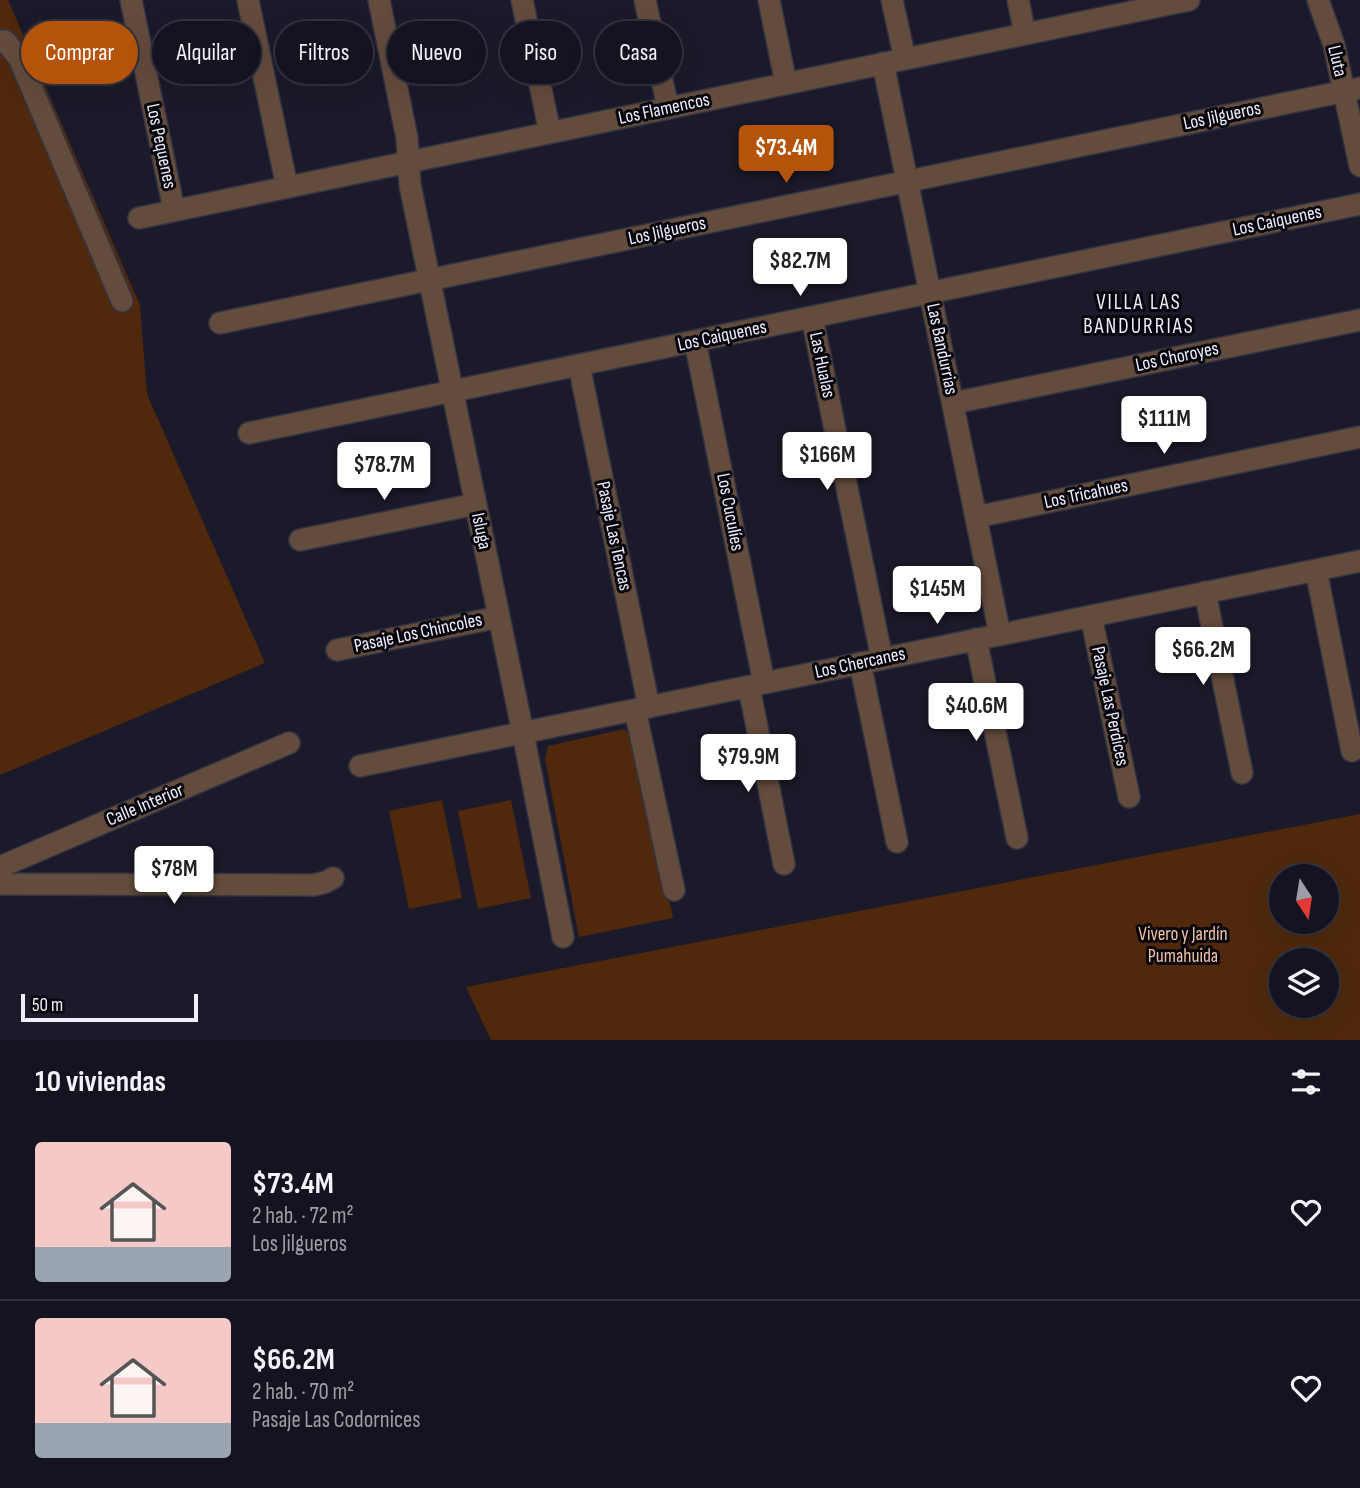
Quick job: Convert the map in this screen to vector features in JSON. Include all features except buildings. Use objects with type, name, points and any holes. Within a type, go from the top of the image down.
[{"type":"street","name":"Los Pequenes","points":[[131,0],[174,210]]},
{"type":"street","points":[[248,0],[287,187]]},
{"type":"street","name":"Isluga","points":[[379,0],[407,138],[410,185],[564,937]]},
{"type":"street","points":[[522,0],[550,132]]},
{"type":"street","points":[[645,0],[668,108]]},
{"type":"street","points":[[769,0],[786,83]]},
{"type":"street","points":[[892,0],[905,59]]},
{"type":"street","points":[[1018,0],[1025,34]]},
{"type":"street","name":"Los Flamencos","points":[[139,218],[1025,34],[1142,5],[1189,0]]},
{"type":"street","name":"Lluta","points":[[1318,0],[1352,90],[1360,166]]},
{"type":"street","points":[[0,41],[5,41],[19,58],[122,301]]},
{"type":"street","name":"Las Bandurrias","points":[[883,63],[1000,635]]},
{"type":"street","name":"Los Jilgueros","points":[[220,323],[1352,90]]},
{"type":"street","name":"Los Caiquenes","points":[[249,433],[1360,204]]},
{"type":"street","name":"Las Hualas","points":[[812,317],[882,659]]},
{"type":"street","name":"Los Choroyes","points":[[953,403],[1360,320]]},
{"type":"street","name":"Los Cuculíes","points":[[695,341],[756,685],[784,864]]},
{"type":"street","name":"Pasaje Las Tencas","points":[[579,365],[674,890]]},
{"type":"street","name":"Los Tricahues","points":[[976,517],[1360,437]]},
{"type":"street","points":[[300,540],[476,504]]},
{"type":"street","name":"Los Chercanes","points":[[360,766],[1360,561]]},
{"type":"street","points":[[1315,570],[1352,751]]},
{"type":"street","points":[[1205,592],[1242,773]]},
{"type":"street","name":"Pasaje Las Perdices","points":[[1091,616],[1129,797]]},
{"type":"street","name":"Pasaje Los Chincoles","points":[[337,650],[499,617]]},
{"type":"street","points":[[976,639],[1017,838]]},
{"type":"street","points":[[860,663],[897,842]]},
{"type":"street","name":"Calle Interior","points":[[0,867],[289,743]]},
{"type":"street","points":[[0,884],[314,885],[333,878]]},
{"type":"green space","points":[[0,0],[8,0],[21,30],[21,84],[44,84],[140,305],[147,394],[265,663],[0,775]]},
{"type":"green space","points":[[624,729],[636,742],[673,918],[579,937],[545,759],[548,746]]},
{"type":"green space","points":[[442,800],[462,898],[409,909],[389,811]]},
{"type":"green space","points":[[511,800],[531,898],[478,909],[458,811]]},
{"type":"green space","name":"Vivero y Jardín Pumahuida","points":[[1360,814],[1360,1040],[491,1040],[466,987]]},
{"type":"district","name":"VILLA LAS BANDURRIAS","points":[[1139,314]]}]
